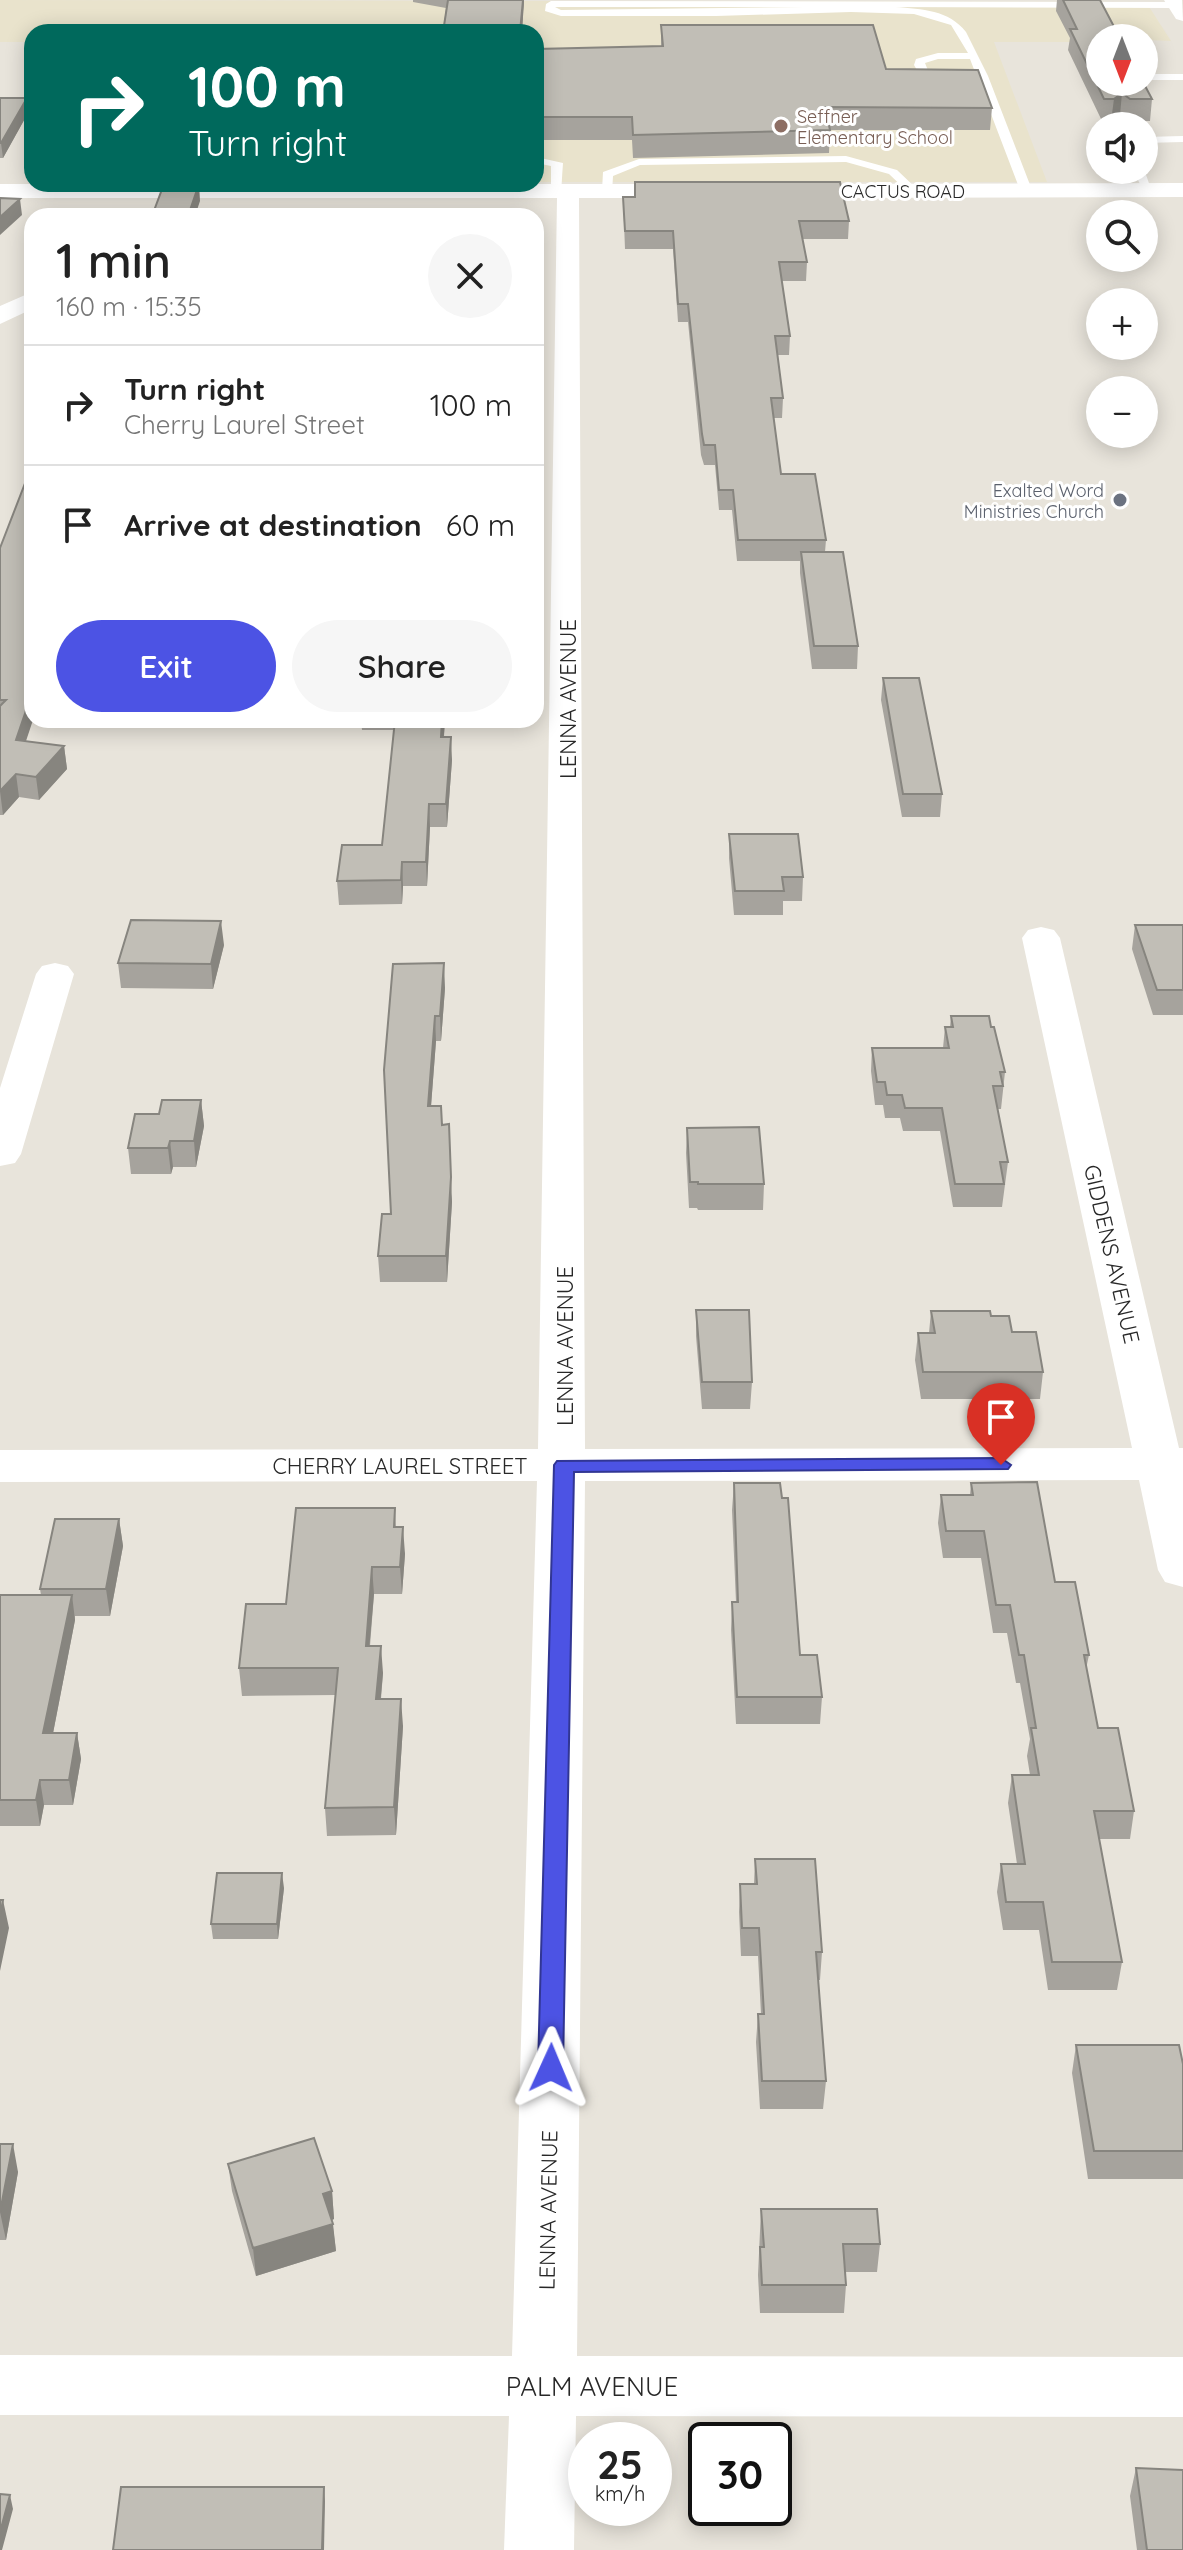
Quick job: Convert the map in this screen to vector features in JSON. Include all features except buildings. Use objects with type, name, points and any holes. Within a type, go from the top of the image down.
[{"type":"street","name":"CACTUS ROAD","points":[[761,191],[1026,190],[1096,184]]},
{"type":"street","name":"CACTUS ROAD","points":[[1158,184],[1183,190]]},
{"type":"street","points":[[0,191],[24,191]]},
{"type":"street","points":[[544,191],[715,191]]},
{"type":"street","name":"LENNA AVENUE","points":[[539,2550],[564,1465],[577,191]]},
{"type":"street","points":[[0,316],[24,303]]},
{"type":"street","name":"GIDDENS AVENUE","points":[[1041,938],[1171,1464],[1183,1570]]},
{"type":"street","points":[[0,1154],[55,974]]},
{"type":"street","name":"CHERRY LAUREL STREET","points":[[0,1466],[1171,1464]]},
{"type":"street","name":"PALM AVENUE","points":[[0,2385],[1183,2387]]},
{"type":"lane","points":[[1026,190],[974,56],[953,21],[925,13],[897,10],[711,13],[550,11],[551,4],[1178,7]]},
{"type":"lane","points":[[957,81],[925,75],[920,61],[938,56],[974,56]]},
{"type":"lane","points":[[1158,77],[1183,77]]},
{"type":"lane","points":[[971,82],[984,82]]},
{"type":"lane","points":[[1158,140],[1183,139]]},
{"type":"lane","points":[[544,161],[557,163],[577,191],[607,174],[639,162],[846,159],[868,162],[907,180],[913,191]]},
{"type":"shaded area","name":"Seffner Elementary School","points":[[0,0],[1146,2],[1171,41],[1158,40],[1158,24],[1086,24],[1086,42],[994,42],[1047,182],[544,182],[544,24],[24,24],[24,42],[0,42]]},
{"type":"place","name":"Seffner Elementary School","points":[[781,126]]},
{"type":"place","name":"Exalted Word Ministries Church","points":[[1120,500]]},
{"type":"route","points":[[551,2068],[564,1465],[1001,1465]]}]
